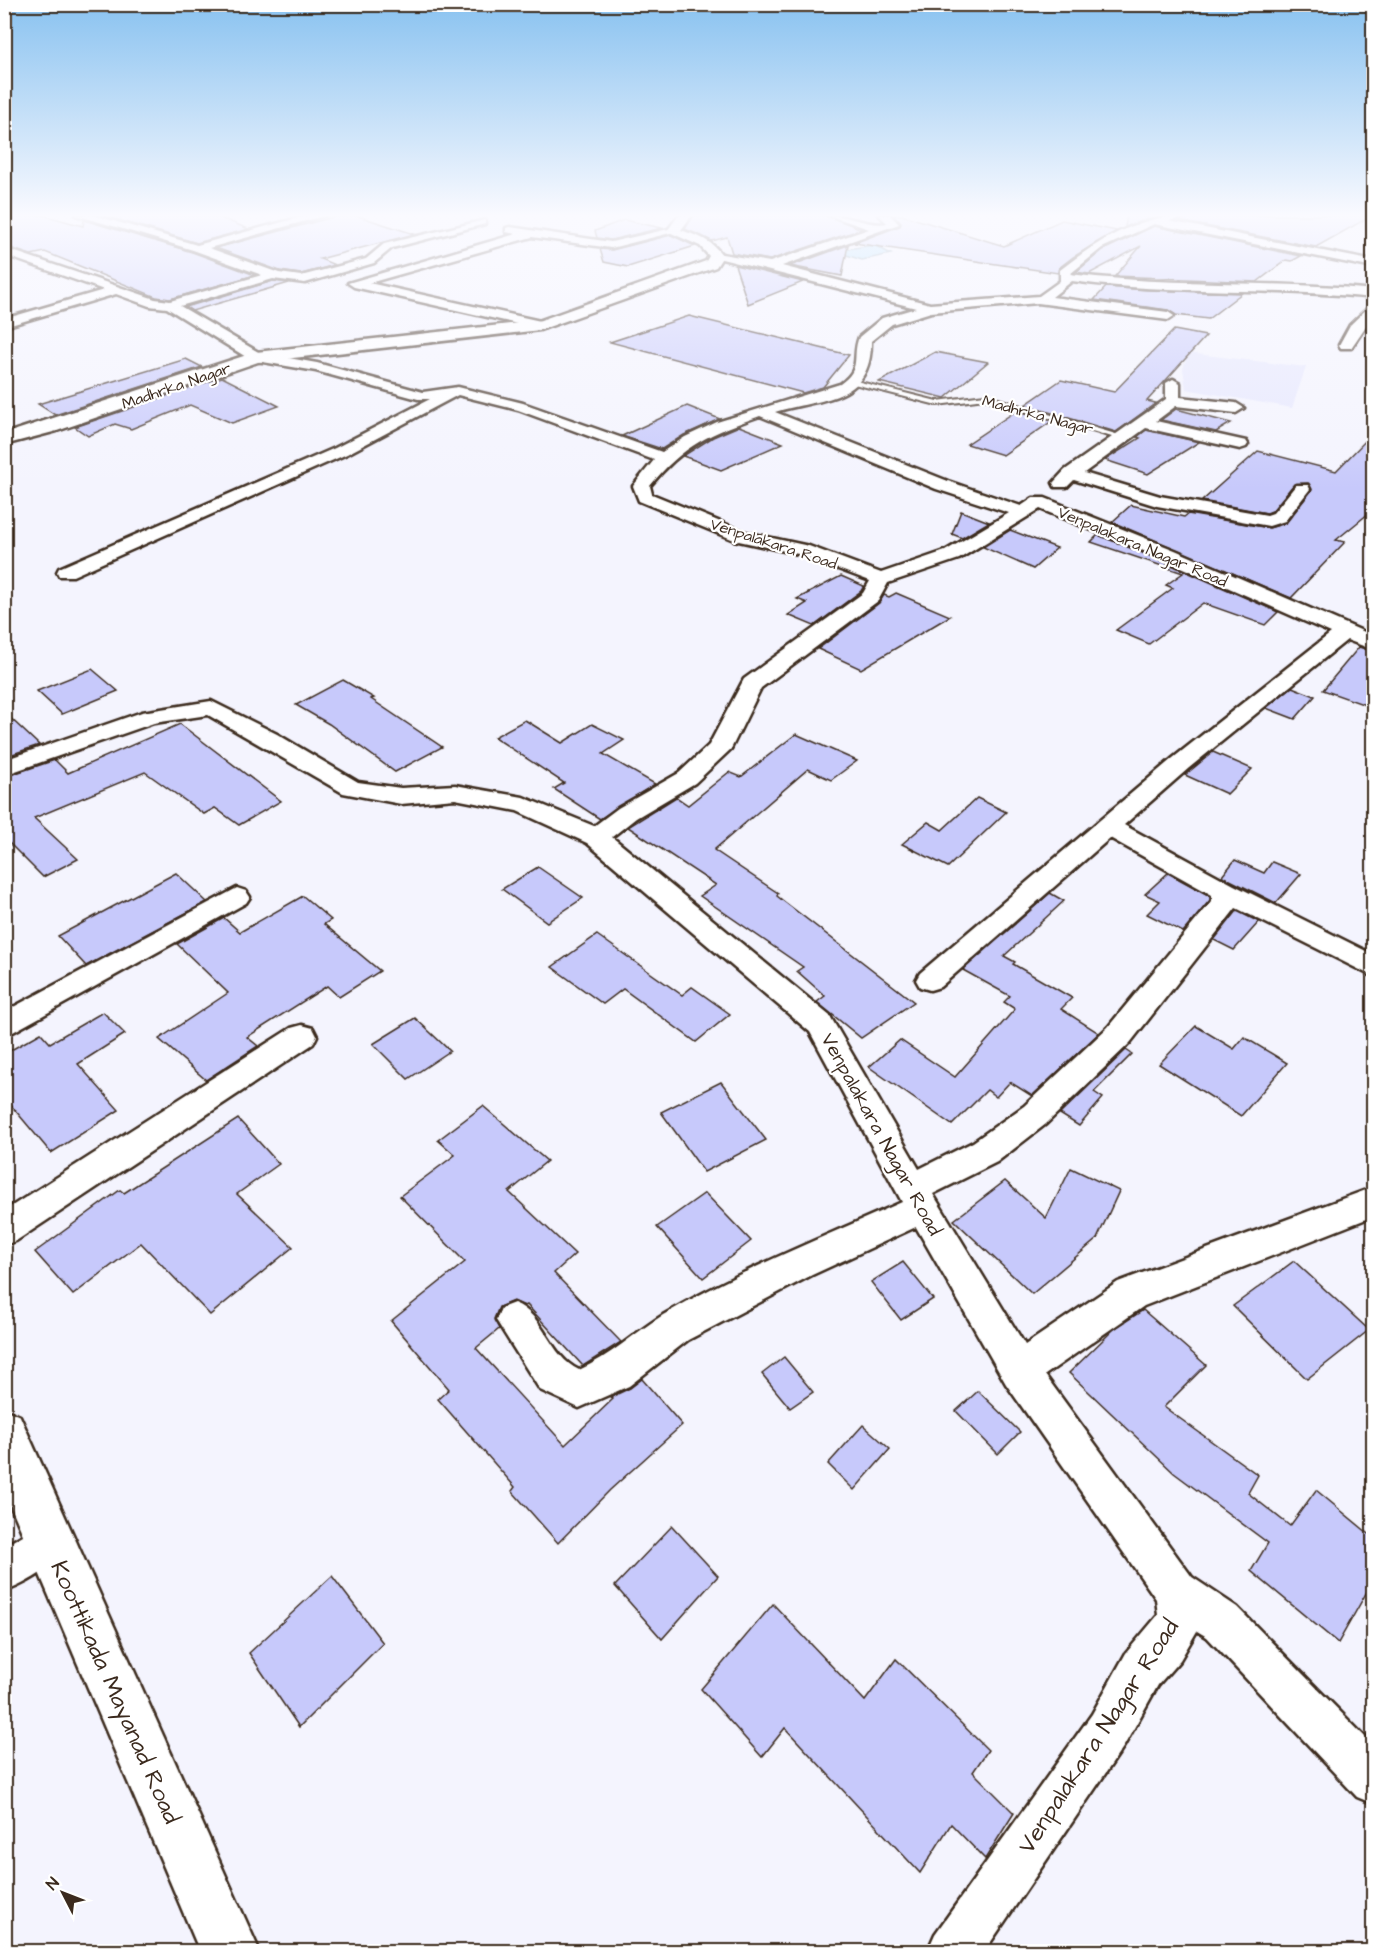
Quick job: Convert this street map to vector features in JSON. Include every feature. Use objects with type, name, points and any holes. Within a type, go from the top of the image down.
[{"type":"street","points":[[4,323],[61,306]]},
{"type":"street","points":[[172,306],[256,357],[317,367],[423,396],[458,391],[523,407],[666,456],[711,429],[829,393],[852,382],[866,361],[864,339],[887,321],[930,308],[950,306]]},
{"type":"street","points":[[457,306],[540,325]]},
{"type":"street","name":"Madhrka Nagar","points":[[4,440],[73,420],[256,357],[540,325],[592,306]]},
{"type":"street","points":[[923,306],[930,308]]},
{"type":"street","points":[[1092,306],[1168,316]]},
{"type":"street","points":[[1346,345],[1355,328],[1374,306]]},
{"type":"street","points":[[1173,383],[1173,401]]},
{"type":"street","points":[[66,572],[341,451],[458,391]]},
{"type":"street","points":[[1126,437],[1173,401],[1236,408]]},
{"type":"street","name":"Venpalakara Nagar Road","points":[[764,412],[942,485],[1031,507],[1168,554],[1374,644]]},
{"type":"street","points":[[1145,423],[1240,444]]},
{"type":"street","name":"Madhrka Nagar","points":[[1031,507],[1071,474],[1126,437]]},
{"type":"street","name":"Venpalakara Road","points":[[666,456],[641,486],[645,497],[740,536],[803,550],[881,579]]},
{"type":"street","points":[[1071,474],[1157,501],[1269,521],[1279,518],[1302,489]]},
{"type":"street","points":[[596,837],[627,813],[687,777],[719,749],[752,684],[872,597],[881,579],[952,555],[1031,507]]},
{"type":"street","points":[[930,980],[1181,763],[1344,632]]},
{"type":"street","name":"Venpalakara Nagar Road","points":[[4,768],[150,717],[211,708],[269,739],[351,788],[400,796],[455,792],[467,794],[523,806],[596,837],[820,1024],[1019,1371],[1177,1592],[1180,1620],[1164,1644],[1142,1669],[1108,1730],[953,1952]]},
{"type":"street","points":[[1107,826],[1225,891],[1374,967]]},
{"type":"street","points":[[514,1320],[553,1377],[579,1389],[616,1373],[675,1328],[800,1264],[918,1198],[1035,1115],[1119,1035],[1220,912],[1226,903],[1225,891]]},
{"type":"street","points":[[4,1026],[237,897]]},
{"type":"street","points":[[4,1230],[302,1036]]},
{"type":"street","points":[[1019,1371],[1131,1294],[1374,1200]]},
{"type":"street","name":"Koottikada Mayanad Road","points":[[4,1432],[49,1541],[230,1952]]},
{"type":"street","points":[[4,1571],[49,1541]]},
{"type":"street","points":[[1177,1592],[1222,1622],[1374,1780]]},
{"type":"lane","name":"Madhrka Nagar","points":[[852,382],[937,403],[985,397],[1126,437]]},
{"type":"shaded area","points":[[1188,353],[1306,367],[1292,408],[1186,389],[1183,369]]},
{"type":"building","points":[[188,306],[208,306],[192,311],[186,307]]},
{"type":"building","points":[[1140,306],[1225,306],[1208,319],[1176,315],[1168,310]]},
{"type":"building","points":[[689,316],[849,355],[823,387],[803,393],[610,342]]},
{"type":"building","points":[[1174,330],[1206,336],[1147,401],[1156,403],[1116,432],[1025,405],[1061,380],[1114,392]]},
{"type":"building","points":[[935,352],[988,362],[945,398],[879,382]]},
{"type":"building","points":[[186,359],[202,367],[55,415],[38,404]]},
{"type":"building","points":[[222,377],[279,406],[232,423],[190,405],[131,429],[115,424],[88,436],[75,427]]},
{"type":"building","points":[[687,406],[720,419],[684,435],[662,449],[622,436]]},
{"type":"building","points":[[1176,409],[1231,423],[1216,432],[1161,420]]},
{"type":"building","points":[[1016,411],[1052,421],[1003,455],[967,444]]},
{"type":"building","points":[[739,426],[783,443],[721,470],[683,456],[713,437]]},
{"type":"building","points":[[1146,430],[1199,442],[1148,474],[1105,460],[1140,438],[1137,437]]},
{"type":"building","points":[[1374,432],[1374,509],[1336,540],[1345,542],[1291,598],[1112,522],[1131,505],[1184,517],[1188,514],[1269,528],[1286,523],[1312,490],[1308,483],[1294,484],[1272,511],[1267,513],[1202,501],[1258,451],[1336,471]]},
{"type":"building","points":[[961,511],[989,522],[962,538],[952,534]]},
{"type":"building","points":[[1010,530],[1057,548],[1033,569],[983,547]]},
{"type":"building","points":[[1098,535],[1278,612],[1265,625],[1203,603],[1149,644],[1116,630],[1173,588],[1166,585],[1183,573],[1091,542]]},
{"type":"building","points":[[841,576],[864,586],[861,591],[814,626],[788,615],[807,603],[797,599]]},
{"type":"building","points":[[896,593],[950,616],[861,669],[818,649],[879,603],[884,595],[889,597]]},
{"type":"building","points":[[1359,647],[1374,652],[1374,708],[1323,690]]},
{"type":"building","points":[[92,669],[118,691],[62,714],[37,691]]},
{"type":"building","points":[[343,680],[374,698],[371,699],[442,747],[395,772],[329,724],[296,705]]},
{"type":"building","points":[[1292,687],[1315,696],[1295,719],[1266,708]]},
{"type":"building","points":[[4,712],[39,745],[4,757]]},
{"type":"building","points":[[525,720],[562,743],[592,724],[624,740],[603,754],[655,784],[600,819],[554,789],[564,783],[494,737]]},
{"type":"building","points":[[180,724],[281,801],[239,825],[215,808],[204,814],[145,772],[34,818],[78,859],[43,877],[4,838],[4,777],[55,760],[68,773]]},
{"type":"building","points":[[796,734],[857,761],[831,780],[808,769],[714,850],[778,893],[777,896],[914,1002],[861,1038],[817,1002],[825,996],[797,971],[803,967],[700,896],[716,885],[628,827],[676,797],[688,805],[729,772],[741,777]]},
{"type":"building","points":[[1213,752],[1252,769],[1227,794],[1185,775]]},
{"type":"building","points":[[977,798],[1006,812],[948,867],[902,844],[928,822],[942,830]]},
{"type":"building","points":[[1235,860],[1264,873],[1272,862],[1301,874],[1276,903],[1222,876]]},
{"type":"building","points":[[538,867],[583,898],[547,922],[502,889]]},
{"type":"building","points":[[176,873],[207,902],[86,966],[58,936]]},
{"type":"building","points":[[1168,873],[1210,896],[1210,900],[1183,932],[1147,914],[1160,901],[1145,894]]},
{"type":"building","points":[[1050,893],[1064,901],[1004,956],[1015,962],[1013,964],[1072,998],[1061,1009],[1099,1033],[1032,1096],[1010,1082],[996,1097],[987,1090],[952,1125],[869,1067],[900,1040],[955,1077],[1015,1009],[1004,1002],[1010,996],[963,970]]},
{"type":"building","points":[[303,896],[331,920],[324,924],[380,971],[339,997],[327,986],[247,1037],[258,1046],[206,1080],[159,1039],[228,993],[177,944],[224,918],[240,932]]},
{"type":"building","points":[[1237,911],[1259,922],[1234,950],[1214,940]]},
{"type":"building","points":[[597,935],[682,995],[692,987],[730,1014],[696,1042],[623,989],[603,1004],[552,967]]},
{"type":"building","points":[[103,1012],[125,1034],[78,1064],[119,1110],[51,1153],[4,1097],[4,1054],[41,1033],[50,1043]]},
{"type":"building","points":[[415,1018],[450,1051],[408,1079],[373,1044]]},
{"type":"building","points":[[1196,1026],[1234,1049],[1244,1037],[1287,1063],[1241,1116],[1159,1064]]},
{"type":"building","points":[[1126,1050],[1132,1054],[1094,1092],[1103,1098],[1079,1126],[1060,1114]]},
{"type":"building","points":[[721,1082],[766,1140],[704,1172],[661,1112]]},
{"type":"building","points":[[483,1106],[547,1161],[509,1192],[575,1254],[554,1273],[621,1342],[583,1366],[527,1305],[513,1301],[499,1307],[494,1319],[499,1329],[476,1348],[565,1445],[613,1399],[611,1397],[642,1379],[682,1425],[610,1490],[558,1543],[512,1491],[515,1487],[438,1399],[449,1389],[391,1321],[465,1262],[400,1196],[455,1155],[438,1140]]},
{"type":"building","points":[[238,1119],[279,1164],[237,1194],[293,1247],[210,1315],[141,1243],[73,1295],[35,1252],[120,1190],[124,1193]]},
{"type":"building","points":[[1071,1168],[1119,1191],[1097,1239],[1032,1294],[954,1220],[1005,1181],[1046,1218]]},
{"type":"building","points":[[705,1193],[751,1241],[703,1278],[657,1227]]},
{"type":"building","points":[[1294,1261],[1369,1330],[1307,1379],[1233,1306]]},
{"type":"building","points":[[903,1262],[933,1299],[901,1320],[871,1282]]},
{"type":"building","points":[[1143,1310],[1206,1365],[1164,1407],[1258,1475],[1248,1493],[1290,1526],[1316,1490],[1374,1538],[1374,1579],[1338,1643],[1251,1571],[1268,1543],[1174,1473],[1069,1373],[1114,1329]]},
{"type":"building","points":[[784,1357],[813,1392],[790,1408],[762,1374]]},
{"type":"building","points":[[978,1391],[1020,1432],[998,1454],[956,1411]]},
{"type":"building","points":[[863,1425],[890,1449],[854,1490],[828,1464]]},
{"type":"building","points":[[672,1526],[718,1576],[662,1639],[615,1586]]},
{"type":"building","points":[[332,1576],[383,1643],[299,1727],[249,1653]]},
{"type":"building","points":[[773,1604],[865,1701],[896,1659],[988,1750],[973,1772],[1014,1813],[985,1859],[951,1824],[920,1873],[785,1728],[762,1757],[701,1689]]}]
